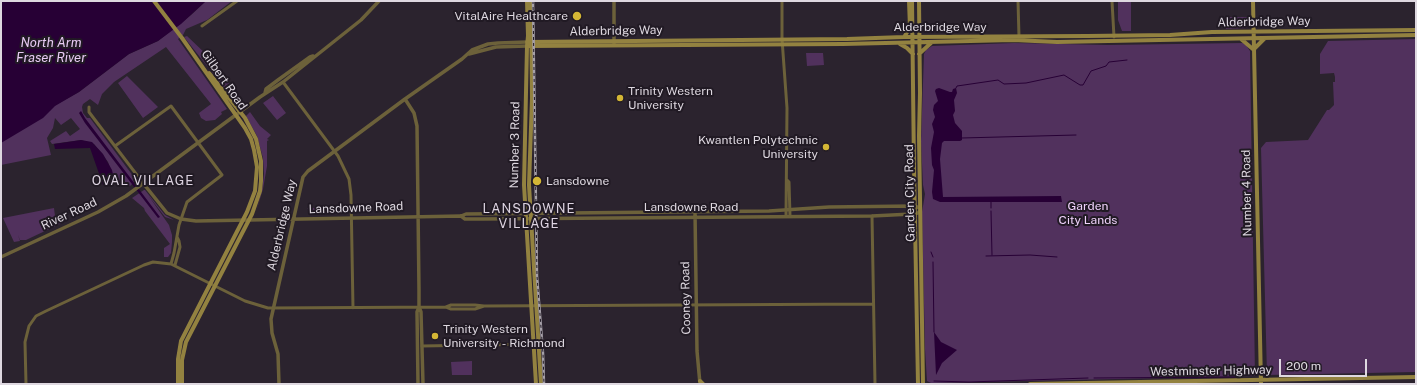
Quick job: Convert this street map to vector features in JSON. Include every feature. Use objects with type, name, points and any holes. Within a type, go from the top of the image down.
[{"type":"main road","name":"Gilbert Road","points":[[154,1],[237,113],[251,139],[256,156],[257,167],[255,191],[246,221],[181,341],[178,359],[178,384]]},
{"type":"main road","name":"Number 3 Road","points":[[527,1],[532,98],[529,170],[532,216],[536,384]]},
{"type":"main road","name":"Number 3 Road","points":[[531,1],[524,163],[526,216],[541,384]]},
{"type":"main road","points":[[904,37],[910,28],[909,1]]},
{"type":"main road","name":"Garden City Road","points":[[912,1],[914,206],[918,384]]},
{"type":"main road","name":"Garden City Road","points":[[919,1],[923,384]]},
{"type":"main road","name":"Number 4 Road","points":[[1253,1],[1260,382]]},
{"type":"main road","name":"Alderbridge Way","points":[[1114,38],[1254,32],[1416,32]]},
{"type":"main road","name":"Alderbridge Way","points":[[529,44],[904,37],[1241,39],[1376,36],[1416,32]]},
{"type":"main road","name":"Alderbridge Way","points":[[614,43],[783,45],[931,43],[1020,38]]},
{"type":"main road","points":[[1241,39],[1254,50],[1265,38]]},
{"type":"main road","points":[[898,43],[907,48],[913,54]]},
{"type":"main road","points":[[919,54],[931,43]]},
{"type":"main road","name":"Gilbert Road","points":[[182,384],[182,360],[186,342],[212,285]]},
{"type":"main road","name":"Westminster Highway","points":[[1030,384],[1260,382],[1416,377]]},
{"type":"street","points":[[202,26],[237,1]]},
{"type":"street","points":[[265,93],[269,92],[283,82],[361,20],[379,1]]},
{"type":"street","points":[[614,1],[614,43]]},
{"type":"street","points":[[782,1],[782,39],[787,108],[787,180],[789,182],[788,216]]},
{"type":"street","points":[[1018,1],[1020,38]]},
{"type":"street","points":[[1112,1],[1114,38]]},
{"type":"street","name":"Alderbridge Way","points":[[279,384],[278,354],[270,325],[292,220],[303,177],[308,171],[468,54],[496,47],[529,44]]},
{"type":"street","points":[[265,93],[266,89],[310,57],[314,56]]},
{"type":"street","points":[[283,82],[343,165],[349,179],[352,195],[353,308]]},
{"type":"street","name":"River Road","points":[[1,257],[107,208],[265,93]]},
{"type":"street","points":[[405,99],[412,109],[416,123],[419,307],[421,312],[423,384]]},
{"type":"street","points":[[115,146],[172,106],[222,175],[188,200],[181,219],[173,264]]},
{"type":"street","points":[[89,107],[89,112],[142,184],[167,213],[181,219]]},
{"type":"street","name":"Lansdowne Road","points":[[181,219],[196,221],[246,221],[461,216],[465,219],[526,216],[695,217],[872,216],[915,214],[920,209],[914,206],[829,207],[788,210],[532,216]]},
{"type":"street","name":"Cooney Road","points":[[695,212],[697,351],[701,383]]},
{"type":"street","points":[[872,216],[875,384]]},
{"type":"street","points":[[173,264],[180,245],[177,237]]},
{"type":"street","points":[[26,384],[24,342],[29,326],[36,316],[147,263],[160,262],[173,264],[248,302],[273,308],[446,307],[451,309],[475,309],[484,306],[534,305],[873,304]]},
{"type":"street","points":[[418,384],[417,312],[419,307]]},
{"type":"street","points":[[422,346],[535,344]]},
{"type":"green space","points":[[206,1],[232,1],[207,20],[186,29],[183,35],[178,39],[227,109],[221,112],[222,114],[215,120],[206,121],[201,118],[199,113],[211,104],[166,47],[114,82],[102,94],[98,105],[90,99],[83,104],[82,107],[83,113],[87,118],[90,118],[136,180],[130,186],[127,183],[115,183],[108,162],[94,144],[81,140],[52,144],[50,141],[66,131],[70,136],[80,129],[71,118],[61,125],[55,118],[53,128],[47,138],[51,155],[1,165],[1,135],[79,92],[129,54],[158,41]]},
{"type":"green space","points":[[1118,1],[1131,1],[1131,31],[1122,31],[1118,20]]},
{"type":"green space","points":[[1226,17],[1248,17],[1248,25],[1246,28],[1226,29]]},
{"type":"green space","points":[[187,36],[208,56],[240,97],[238,105],[184,37]]},
{"type":"green space","points":[[1416,39],[1416,372],[1267,375],[1261,148],[1266,142],[1308,140],[1327,110],[1334,105],[1334,73],[1320,74],[1320,54],[1328,41]]},
{"type":"green space","name":"Garden City Lands","points":[[1014,43],[1108,45],[1243,43],[1246,45],[1250,51],[1255,376],[931,383],[927,381],[922,212],[925,194],[923,185],[921,141],[924,54],[926,50],[932,46]]},
{"type":"green space","points":[[806,53],[823,53],[824,65],[807,66]]},
{"type":"green space","points":[[127,76],[158,107],[143,118],[118,83]]},
{"type":"green space","points":[[273,96],[286,113],[277,120],[263,103]]},
{"type":"green space","points":[[250,112],[260,126],[271,135],[267,139],[269,140],[267,141],[267,166],[263,189],[256,212],[262,190],[264,174],[263,158],[257,136],[246,116]]},
{"type":"green space","points":[[144,190],[165,215],[174,220],[165,217],[148,195],[169,225],[172,235],[172,242],[171,253],[168,257],[164,257],[164,248],[170,244],[144,208],[132,198]]},
{"type":"green space","points":[[347,207],[347,212],[312,212],[307,208]]},
{"type":"green space","points":[[54,208],[55,216],[58,215],[62,223],[26,240],[20,240],[18,235],[20,241],[14,242],[3,218]]},
{"type":"green space","points":[[472,361],[472,375],[452,375],[451,362]]},
{"type":"water","name":"North Arm Fraser River","points":[[1,1],[206,1],[181,24],[158,41],[129,54],[79,92],[55,106],[43,118],[1,143]]},
{"type":"water","points":[[939,88],[952,92],[953,89],[956,88],[957,93],[954,100],[955,111],[953,115],[955,123],[962,131],[962,140],[944,141],[942,143],[940,159],[943,197],[1061,196],[1062,202],[940,202],[933,199],[932,192],[934,170],[932,165],[931,148],[934,132],[932,124],[935,117],[933,110],[934,105],[938,101],[935,91]]},
{"type":"water","points":[[81,111],[160,217],[158,218],[85,123],[79,113]]},
{"type":"water","points":[[81,140],[92,142],[103,154],[112,170],[115,183],[103,185],[90,148],[55,149],[54,144]]},
{"type":"water","points":[[934,332],[941,342],[957,350],[942,363],[936,375]]},
{"type":"waterway","points":[[956,88],[957,86],[998,80],[1004,84],[1026,83],[1064,75],[1080,85],[1083,85],[1091,71],[1106,66],[1109,62],[1127,60]]},
{"type":"waterway","points":[[962,138],[1076,135]]},
{"type":"waterway","points":[[991,202],[991,208]]},
{"type":"waterway","points":[[991,211],[992,255]]},
{"type":"waterway","points":[[931,252],[933,257]]},
{"type":"waterway","points":[[986,256],[1030,255],[1057,257]]},
{"type":"waterway","points":[[933,262],[934,332]]},
{"type":"waterway","points":[[1094,378],[1237,377]]},
{"type":"waterway","points":[[934,381],[969,382],[1088,378]]},
{"type":"railway","points":[[533,1],[537,276],[544,384]]},
{"type":"place","name":"VitalAire Healthcare","points":[[577,16]]},
{"type":"place","name":"Trinity Western University","points":[[620,98]]},
{"type":"place","name":"Kwantlen Polytechnic University","points":[[826,147]]},
{"type":"place","name":"Lansdowne","points":[[537,181]]},
{"type":"place","name":"Trinity Western University - Richmond","points":[[435,336]]},
{"type":"district","name":"OVAL VILLAGE","points":[[143,181]]},
{"type":"district","name":"LANSDOWNE VILLAGE","points":[[529,216]]}]
